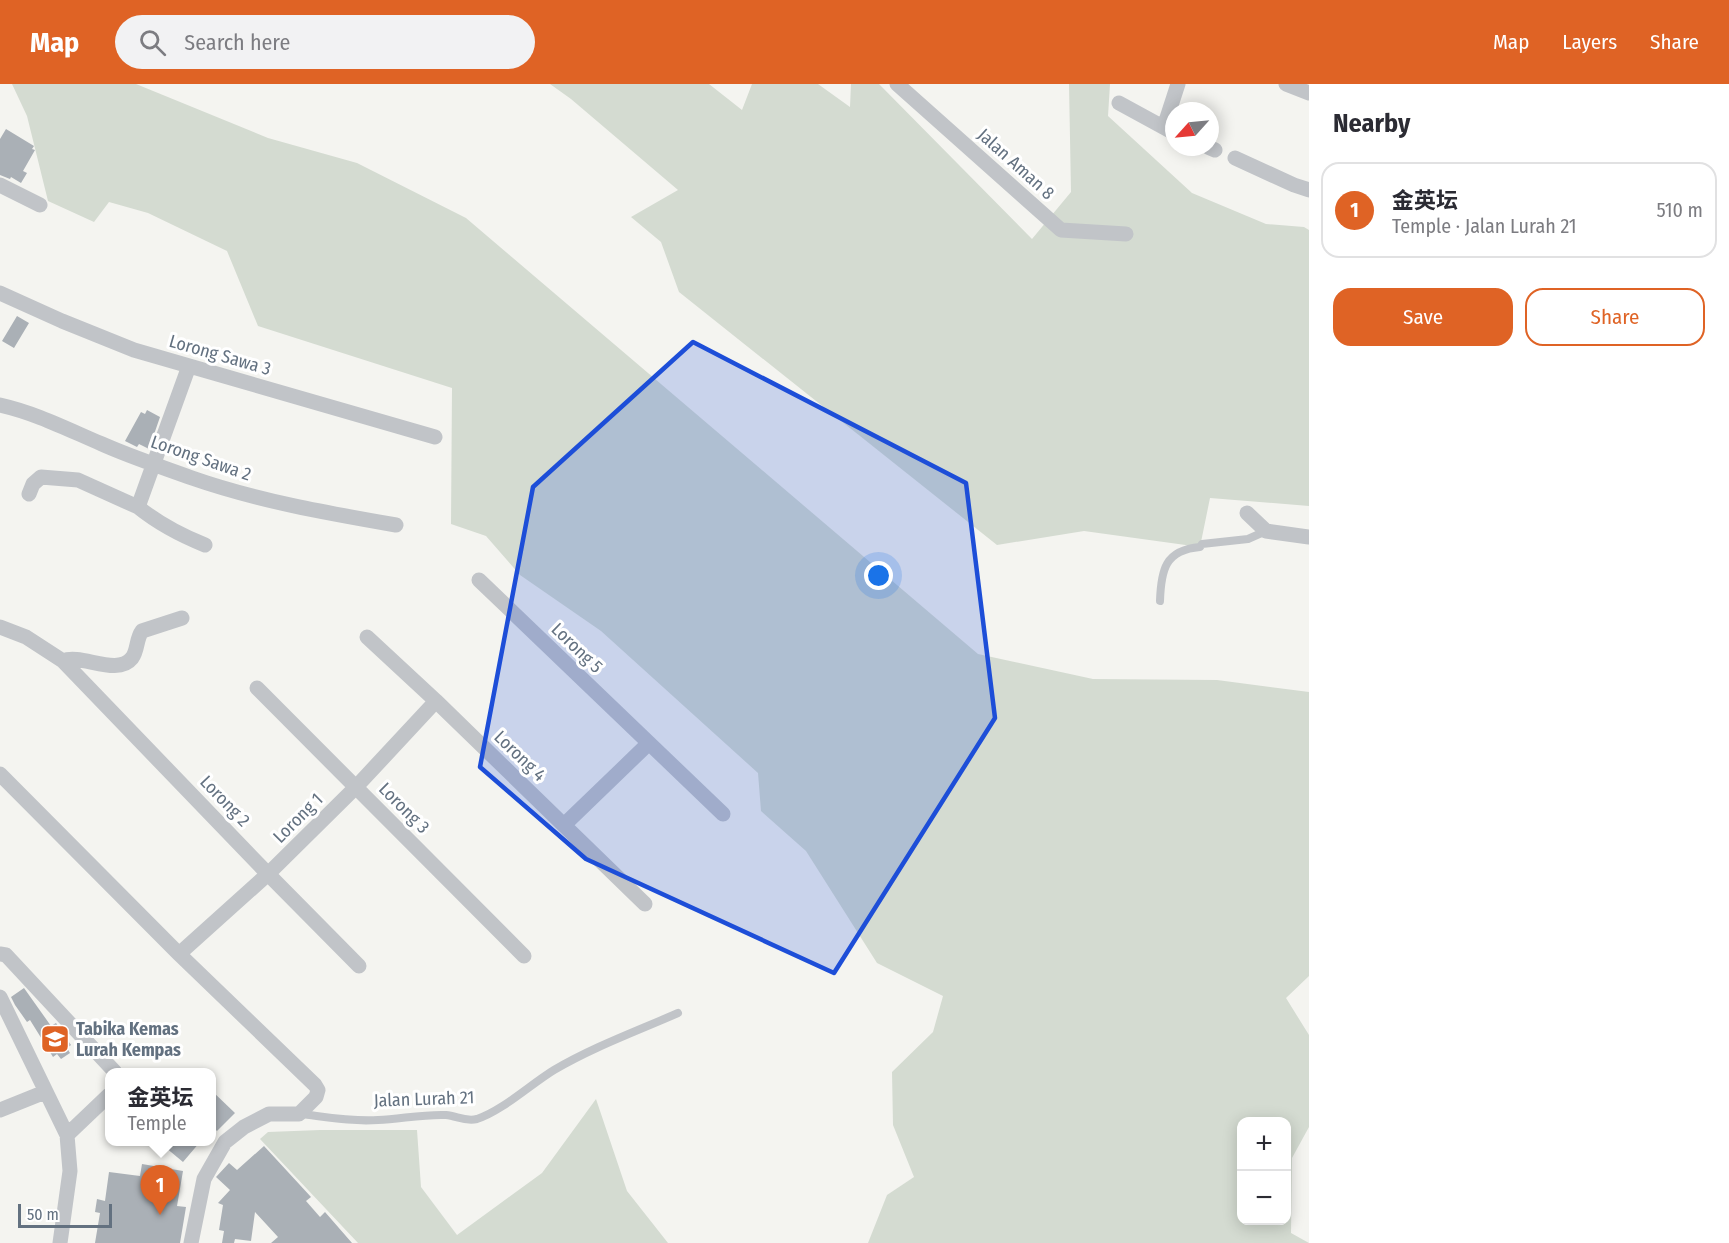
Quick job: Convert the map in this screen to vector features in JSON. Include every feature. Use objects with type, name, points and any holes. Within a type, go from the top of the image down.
[{"type":"street","name":"Jalan Aman 8","points":[[897,84],[1060,230],[1126,234]]},
{"type":"street","points":[[1174,102],[1178,84]]},
{"type":"street","points":[[1286,84],[1309,93]]},
{"type":"street","points":[[1119,103],[1165,128]]},
{"type":"street","points":[[1235,158],[1309,190]]},
{"type":"street","points":[[0,185],[40,205]]},
{"type":"street","name":"Lorong Sawa 3","points":[[0,293],[134,350],[435,437]]},
{"type":"street","points":[[138,507],[189,366]]},
{"type":"street","name":"Lorong Sawa 2","points":[[0,405],[50,421],[104,445],[244,495],[320,512],[396,525]]},
{"type":"street","points":[[28,494],[33,484],[41,477],[78,480],[138,507],[176,533],[206,545]]},
{"type":"street","points":[[1247,513],[1266,531],[1309,537]]},
{"type":"street","name":"Lorong 5","points":[[479,580],[723,814]]},
{"type":"street","name":"Lorong 2","points":[[63,661],[70,658],[100,665],[129,661],[135,655],[138,637],[142,631],[182,618]]},
{"type":"street","name":"Lorong 2","points":[[0,627],[26,637],[63,661],[360,966]]},
{"type":"street","name":"Lorong 4","points":[[367,637],[645,904]]},
{"type":"street","name":"Lorong 3","points":[[257,688],[524,956]]},
{"type":"street","name":"Lorong 1","points":[[179,954],[268,874],[356,787],[436,701]]},
{"type":"street","points":[[564,825],[649,743]]},
{"type":"street","points":[[0,774],[179,954],[315,1085],[318,1092],[316,1097],[299,1114]]},
{"type":"street","points":[[0,954],[6,955],[111,1068]]},
{"type":"street","points":[[0,997],[67,1135],[70,1171],[60,1243]]},
{"type":"street","points":[[0,1110],[45,1092]]},
{"type":"street","points":[[67,1135],[105,1099]]},
{"type":"street","name":"Jalan Lurah 21","points":[[191,1243],[204,1179],[225,1142],[243,1127],[269,1114],[299,1114]]},
{"type":"lane","points":[[1160,601],[1163,573],[1170,559],[1177,553],[1200,547],[1202,544],[1248,539],[1266,531]]},
{"type":"lane","name":"Jalan Lurah 21","points":[[299,1114],[377,1121],[448,1115],[469,1120],[478,1119],[555,1070],[678,1013]]},
{"type":"highlighted area","points":[[693,342],[966,483],[995,718],[834,973],[586,859],[480,767],[533,487]]},
{"type":"shaded area","points":[[12,84],[136,84],[268,138],[357,163],[466,218],[978,654],[1093,679],[1217,680],[1309,692],[1309,976],[1286,998],[1309,1035],[1309,1127],[1292,1158],[1291,1233],[1309,1243],[868,1243],[887,1195],[914,1177],[893,1125],[892,1072],[933,1032],[943,996],[877,963],[806,851],[761,811],[758,773],[601,631],[520,575],[486,536],[451,524],[452,388],[258,326],[227,251],[148,213],[109,202],[94,222],[48,201],[27,116]]},
{"type":"shaded area","points":[[550,84],[709,84],[742,110],[752,84],[818,84],[850,107],[851,84],[879,84],[1032,239],[1071,192],[1069,84],[1110,84],[1108,116],[1192,193],[1266,224],[1304,227],[1309,230],[1309,506],[1210,498],[1200,547],[1084,531],[997,545],[679,292],[661,242],[631,217],[678,190],[571,99]]},
{"type":"shaded area","points":[[596,1099],[627,1191],[668,1243],[358,1243],[260,1139],[268,1132],[417,1130],[421,1187],[457,1235],[542,1173]]},
{"type":"building","points":[[6,129],[34,146],[32,149],[35,150],[23,171],[27,173],[21,183],[11,177],[10,179],[0,175],[0,139]]},
{"type":"building","points":[[17,316],[29,323],[14,348],[2,341]]},
{"type":"building","points":[[147,410],[160,417],[149,449],[139,444],[137,447],[125,441],[141,412],[145,414]]},
{"type":"building","points":[[24,988],[51,1026],[56,1023],[71,1045],[67,1048],[70,1053],[61,1059],[57,1054],[53,1057],[30,1020],[27,1022],[15,1005],[11,997]]},
{"type":"building","points":[[216,1095],[235,1113],[216,1130]]},
{"type":"building","points":[[164,1146],[197,1146],[183,1162]]},
{"type":"building","points":[[264,1146],[311,1197],[306,1201],[320,1217],[325,1212],[352,1243],[271,1243],[278,1237],[255,1212],[251,1241],[235,1239],[234,1243],[222,1243],[224,1231],[219,1230],[223,1205],[218,1203],[230,1190],[216,1177],[229,1163],[237,1170]]},
{"type":"building","points":[[142,1164],[183,1171],[177,1206],[186,1207],[180,1243],[95,1243],[100,1213],[95,1212],[97,1199],[105,1201],[109,1172],[140,1176]]},
{"type":"place","name":"Tabika Kemas Lurah Kempas","points":[[55,1039]]},
{"type":"place","name":"金英坛","points":[[160,1215]]}]
